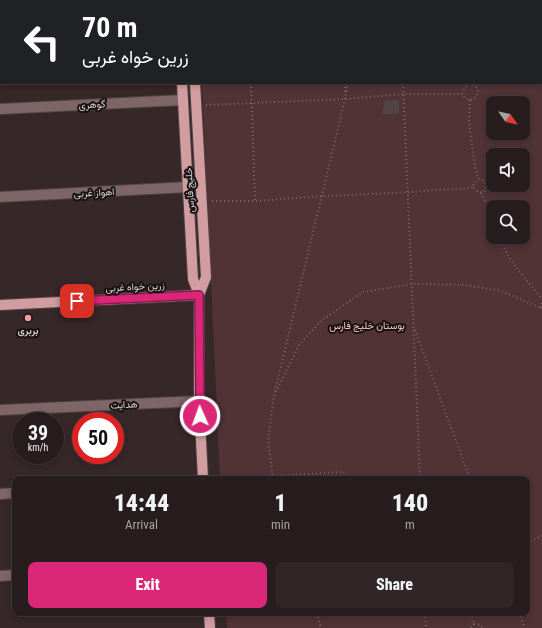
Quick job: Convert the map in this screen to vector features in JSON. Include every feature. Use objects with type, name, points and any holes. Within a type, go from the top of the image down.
[{"type":"main road","name":"خلیج فارس","points":[[182,84],[193,279],[199,295],[199,401],[203,476]]},
{"type":"main road","name":"خلیج فارس","points":[[196,84],[206,277],[199,295]]},
{"type":"main road","name":"زرین خواه غربی","points":[[0,304],[199,295]]},
{"type":"main road","points":[[209,616],[210,628]]},
{"type":"street","name":"گوهری","points":[[0,109],[183,100]]},
{"type":"street","name":"اهواز غربی","points":[[0,197],[188,187]]},
{"type":"street","name":"هدایت","points":[[0,410],[199,401]]},
{"type":"street","points":[[0,494],[12,493]]},
{"type":"street","points":[[0,576],[12,575]]},
{"type":"path","points":[[251,84],[255,200]]},
{"type":"path","points":[[273,476],[268,440],[274,396],[345,99],[346,84]]},
{"type":"path","points":[[403,84],[420,476]]},
{"type":"path","points":[[462,94],[468,84]]},
{"type":"path","points":[[470,100],[478,94],[478,89],[472,84]]},
{"type":"path","points":[[203,105],[345,99],[404,94],[462,94],[465,98],[470,100]]},
{"type":"path","points":[[470,100],[469,122],[478,179]]},
{"type":"path","points":[[473,187],[474,183],[478,179]]},
{"type":"path","points":[[478,179],[486,183],[486,188],[484,192],[481,193]]},
{"type":"path","points":[[207,201],[408,192],[473,187]]},
{"type":"path","points":[[473,187],[481,193],[486,204]]},
{"type":"path","points":[[274,396],[299,345],[322,320],[363,292],[412,284],[465,285],[501,291],[541,308],[542,300],[508,256],[502,244]]},
{"type":"path","points":[[413,327],[469,476]]},
{"type":"path","points":[[296,476],[343,472],[346,476]]},
{"type":"path","points":[[530,542],[542,536]]},
{"type":"path","points":[[318,616],[321,628]]},
{"type":"path","points":[[425,616],[426,628]]},
{"type":"path","points":[[472,616],[474,624]]},
{"type":"path","points":[[520,616],[525,628]]},
{"type":"path","points":[[471,628],[474,624]]},
{"type":"path","points":[[474,624],[480,625],[483,628]]},
{"type":"green space","name":"بوستان خلیج فارس","points":[[202,84],[542,84],[542,628],[227,628],[226,616],[530,616],[530,476],[220,476]]},
{"type":"building","points":[[385,100],[399,100],[399,114],[382,114]]},
{"type":"place","name":"بربری","points":[[28,318]]},
{"type":"route","points":[[77,301],[199,295],[200,416]]}]
